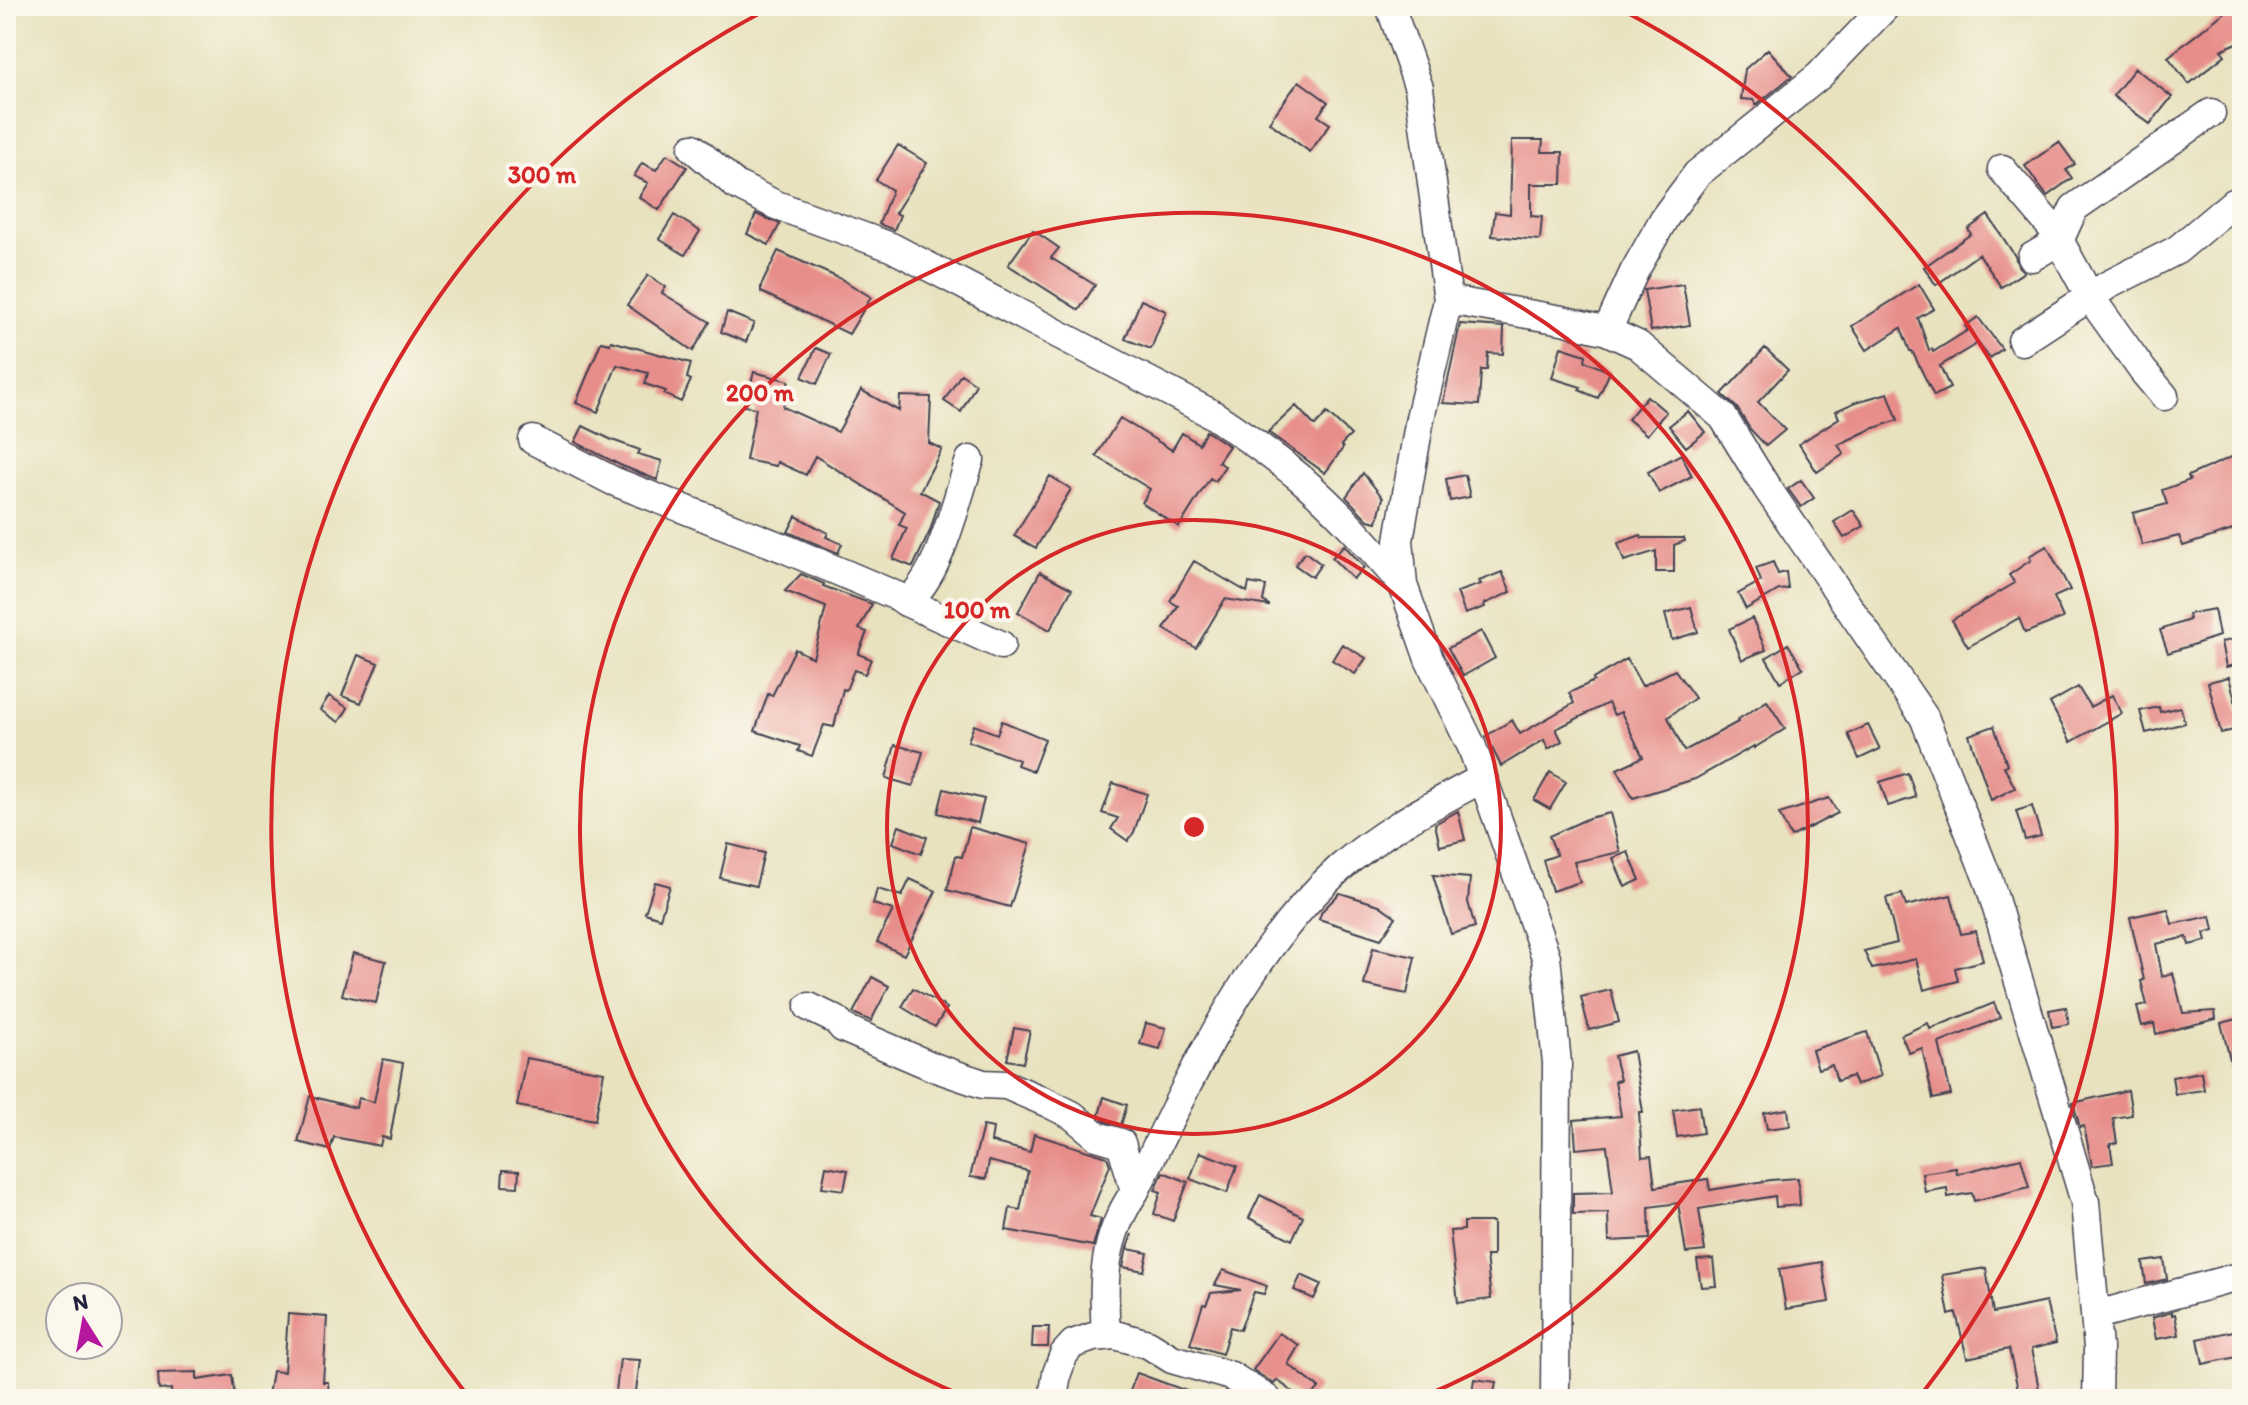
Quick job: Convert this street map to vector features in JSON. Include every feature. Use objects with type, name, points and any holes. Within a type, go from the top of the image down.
[{"type":"street","points":[[1390,6],[1419,88],[1448,300],[1420,418],[1399,540],[1403,585],[1429,659],[1472,747],[1546,957],[1557,1063],[1555,1399]]},
{"type":"street","points":[[1607,331],[1657,231],[1697,174],[1819,76],[1886,6]]},
{"type":"street","points":[[2032,257],[2059,241],[2074,208],[2211,113]]},
{"type":"street","points":[[693,148],[736,185],[776,205],[891,247],[1212,414],[1299,477],[1359,534],[1403,585]]},
{"type":"street","points":[[2002,169],[2053,229],[2090,297],[2164,396]]},
{"type":"street","points":[[2022,341],[2108,285],[2177,250],[2233,203]]},
{"type":"street","points":[[1448,300],[1607,331],[1638,345],[1723,417],[1767,488],[1924,717],[1989,882],[2085,1202],[2098,1348],[2097,1399]]},
{"type":"street","points":[[533,440],[613,481],[786,549],[1001,645]]},
{"type":"street","points":[[906,602],[915,596],[938,554],[970,460]]},
{"type":"street","points":[[1106,1336],[1103,1291],[1107,1250],[1122,1210],[1244,985],[1311,898],[1341,868],[1409,817],[1483,778]]},
{"type":"street","points":[[809,1007],[836,1020],[843,1028],[936,1068],[983,1084],[1006,1085],[1072,1115],[1097,1136],[1121,1143],[1135,1191]]},
{"type":"street","points":[[2104,1313],[2242,1276]]},
{"type":"street","points":[[1053,1399],[1057,1373],[1064,1354],[1073,1344],[1093,1337],[1115,1335],[1148,1344],[1172,1359],[1231,1376],[1267,1399]]},
{"type":"building","points":[[2222,6],[2242,6],[2242,47],[2239,42],[2221,50],[2225,55],[2189,84],[2168,57],[2225,12]]},
{"type":"building","points":[[1768,49],[1792,76],[1756,105],[1753,100],[1741,99],[1745,69]]},
{"type":"building","points":[[2135,68],[2172,97],[2150,124],[2113,96]]},
{"type":"building","points":[[1299,81],[1328,102],[1318,116],[1330,124],[1310,152],[1269,122]]},
{"type":"building","points":[[1512,140],[1543,140],[1542,152],[1563,152],[1562,184],[1531,184],[1531,216],[1542,217],[1540,240],[1492,236],[1495,212],[1510,214]]},
{"type":"building","points":[[2059,142],[2075,164],[2066,170],[2072,178],[2047,196],[2025,166]]},
{"type":"building","points":[[898,145],[927,163],[895,213],[900,215],[894,230],[879,224],[892,190],[876,180]]},
{"type":"building","points":[[667,154],[687,167],[659,210],[639,197],[648,183],[634,176],[642,163],[656,170]]},
{"type":"building","points":[[756,214],[780,224],[769,245],[747,234]]},
{"type":"building","points":[[674,215],[700,231],[685,255],[659,239]]},
{"type":"building","points":[[1988,215],[2024,272],[2001,287],[1979,254],[1936,285],[1924,267],[1971,234],[1968,229]]},
{"type":"building","points":[[1033,230],[1059,248],[1051,258],[1095,285],[1079,310],[1008,265]]},
{"type":"building","points":[[778,251],[841,279],[871,297],[849,334],[761,292]]},
{"type":"building","points":[[648,275],[666,287],[662,293],[710,322],[693,351],[627,305]]},
{"type":"building","points":[[1683,284],[1690,325],[1651,331],[1644,290]]},
{"type":"building","points":[[1919,284],[1934,309],[1918,318],[1929,350],[1933,352],[1968,330],[1965,326],[1978,317],[2002,349],[1990,358],[1978,343],[1940,366],[1950,388],[1934,396],[1901,328],[1867,350],[1852,326]]},
{"type":"building","points":[[1141,300],[1166,311],[1151,349],[1125,339]]},
{"type":"building","points":[[727,312],[754,323],[746,342],[721,332]]},
{"type":"building","points":[[1460,324],[1504,327],[1503,354],[1488,353],[1487,370],[1481,370],[1479,405],[1443,403]]},
{"type":"building","points":[[611,341],[691,363],[687,378],[691,380],[681,402],[664,394],[666,391],[645,384],[648,373],[617,365],[598,412],[576,403],[601,342],[610,344]]},
{"type":"building","points":[[1561,347],[1586,355],[1585,361],[1610,372],[1598,398],[1579,390],[1581,387],[1552,378]]},
{"type":"building","points":[[816,348],[831,354],[817,384],[802,377]]},
{"type":"building","points":[[1765,348],[1788,370],[1758,402],[1785,430],[1766,446],[1750,429],[1737,408],[1722,394]]},
{"type":"building","points":[[754,372],[789,381],[783,407],[838,432],[861,390],[899,411],[900,396],[931,397],[929,443],[942,449],[920,491],[939,501],[930,531],[913,567],[893,559],[907,528],[899,525],[905,512],[815,456],[806,475],[777,462],[776,466],[746,460],[756,408],[745,406]]},
{"type":"building","points":[[961,374],[976,384],[961,412],[944,401]]},
{"type":"building","points":[[1888,393],[1898,420],[1838,445],[1844,454],[1817,472],[1799,444],[1839,418],[1836,411]]},
{"type":"building","points":[[1647,396],[1666,412],[1647,435],[1628,419]]},
{"type":"building","points":[[1296,406],[1315,426],[1327,413],[1351,435],[1341,445],[1343,448],[1325,473],[1268,432]]},
{"type":"building","points":[[1688,411],[1705,432],[1686,447],[1669,426]]},
{"type":"building","points":[[1120,418],[1172,450],[1182,433],[1199,444],[1206,431],[1229,446],[1218,462],[1225,466],[1215,481],[1210,478],[1179,527],[1142,503],[1150,489],[1096,456]]},
{"type":"building","points":[[583,426],[640,450],[638,454],[662,461],[657,480],[575,442]]},
{"type":"building","points":[[1681,454],[1692,476],[1659,493],[1648,472]]},
{"type":"building","points":[[2236,455],[2242,471],[2242,527],[2183,546],[2179,536],[2142,545],[2133,513],[2167,504],[2162,490],[2190,480],[2188,476]]},
{"type":"building","points":[[1363,473],[1383,498],[1377,522],[1368,520],[1346,497]]},
{"type":"building","points":[[1465,475],[1470,497],[1450,501],[1446,479]]},
{"type":"building","points":[[1050,476],[1071,489],[1036,548],[1014,536]]},
{"type":"building","points":[[1801,480],[1814,498],[1801,507],[1788,489]]},
{"type":"building","points":[[1853,510],[1864,526],[1844,538],[1834,522]]},
{"type":"building","points":[[796,516],[842,544],[838,553],[788,532]]},
{"type":"building","points":[[1641,535],[1642,538],[1684,538],[1685,541],[1674,545],[1674,572],[1656,572],[1656,551],[1624,561],[1618,543]]},
{"type":"building","points":[[1344,545],[1364,567],[1353,579],[1332,558]]},
{"type":"building","points":[[2047,546],[2070,590],[2054,597],[2063,618],[2025,633],[2019,618],[1968,647],[1952,620],[2015,583],[2009,575],[2031,560],[2029,556]]},
{"type":"building","points":[[1305,552],[1321,564],[1312,577],[1295,565]]},
{"type":"building","points":[[1194,561],[1247,592],[1249,583],[1266,586],[1263,601],[1269,606],[1225,599],[1196,648],[1164,629],[1178,606],[1170,601]]},
{"type":"building","points":[[1773,562],[1778,574],[1786,572],[1788,589],[1779,590],[1746,609],[1738,594],[1761,581],[1756,568]]},
{"type":"building","points":[[1040,572],[1072,589],[1050,630],[1018,612]]},
{"type":"building","points":[[1502,572],[1511,592],[1465,614],[1457,592],[1481,584],[1479,581]]},
{"type":"building","points":[[801,574],[823,586],[872,604],[859,629],[867,632],[858,654],[871,659],[865,674],[854,670],[846,690],[843,689],[834,727],[824,725],[812,756],[798,751],[800,746],[755,731],[768,694],[772,696],[795,649],[813,658],[826,607],[785,591]]},
{"type":"building","points":[[1691,607],[1698,632],[1672,640],[1665,614]]},
{"type":"building","points":[[2214,609],[2219,636],[2168,653],[2160,630],[2189,620],[2188,614]]},
{"type":"building","points":[[1752,618],[1766,650],[1742,660],[1729,629]]},
{"type":"building","points":[[1481,631],[1495,658],[1463,676],[1448,648]]},
{"type":"building","points":[[2242,638],[2242,663],[2226,667],[2221,642]]},
{"type":"building","points":[[1342,644],[1366,658],[1355,674],[1332,660]]},
{"type":"building","points":[[1788,644],[1803,668],[1780,682],[1766,658]]},
{"type":"building","points":[[358,655],[378,663],[361,703],[342,696]]},
{"type":"building","points":[[1627,659],[1642,686],[1675,670],[1695,698],[1668,717],[1684,751],[1738,722],[1767,701],[1785,729],[1695,779],[1633,798],[1617,769],[1643,757],[1621,712],[1614,715],[1608,703],[1556,729],[1562,741],[1548,749],[1544,740],[1501,766],[1486,736],[1512,720],[1520,734],[1574,703],[1569,693]]},
{"type":"building","points":[[2229,677],[2242,728],[2221,733],[2208,682]]},
{"type":"building","points":[[2078,687],[2090,707],[2112,695],[2122,713],[2071,742],[2050,703]]},
{"type":"building","points":[[329,696],[348,708],[339,722],[320,710]]},
{"type":"building","points":[[2159,707],[2160,712],[2180,707],[2185,723],[2146,733],[2140,711]]},
{"type":"building","points":[[1002,721],[1045,739],[1033,771],[1017,765],[1019,760],[968,741],[974,725],[997,734]]},
{"type":"building","points":[[1868,725],[1880,749],[1859,759],[1848,734]]},
{"type":"building","points":[[1994,726],[2007,765],[2004,766],[2015,788],[1991,800],[1969,735]]},
{"type":"building","points":[[895,745],[923,752],[913,786],[886,778]]},
{"type":"building","points":[[1550,772],[1566,782],[1550,809],[1534,800]]},
{"type":"building","points":[[1908,773],[1916,797],[1888,806],[1880,782]]},
{"type":"building","points":[[1113,783],[1147,794],[1128,841],[1111,829],[1118,818],[1102,813]]},
{"type":"building","points":[[944,789],[984,799],[978,823],[938,813]]},
{"type":"building","points":[[1829,798],[1838,813],[1791,837],[1779,814]]},
{"type":"building","points":[[2032,806],[2041,836],[2025,840],[2016,811]]},
{"type":"building","points":[[1458,811],[1465,840],[1440,846],[1435,824]]},
{"type":"building","points":[[1610,813],[1620,852],[1574,862],[1580,882],[1552,891],[1543,860],[1557,855],[1549,836],[1589,818]]},
{"type":"building","points":[[899,826],[927,837],[921,854],[893,843]]},
{"type":"building","points":[[970,827],[1030,844],[1010,907],[947,890],[956,856],[962,857]]},
{"type":"building","points":[[728,844],[764,853],[756,886],[720,878]]},
{"type":"building","points":[[1628,852],[1640,880],[1625,887],[1613,858]]},
{"type":"building","points":[[1433,875],[1470,878],[1468,902],[1475,927],[1451,934]]},
{"type":"building","points":[[910,879],[936,891],[904,955],[877,942],[893,910],[873,904],[877,889],[902,896]]},
{"type":"building","points":[[655,882],[670,886],[660,918],[645,913]]},
{"type":"building","points":[[1340,893],[1379,905],[1396,917],[1381,939],[1319,919],[1322,911]]},
{"type":"building","points":[[1902,894],[1906,906],[1951,895],[1961,934],[1976,931],[1983,961],[1955,968],[1958,981],[1924,990],[1916,959],[1872,969],[1864,951],[1897,943],[1886,898]]},
{"type":"building","points":[[2168,909],[2172,924],[2211,916],[2214,930],[2204,933],[2206,941],[2189,945],[2187,937],[2156,944],[2162,976],[2173,973],[2183,1013],[2215,1011],[2216,1019],[2156,1034],[2154,1023],[2142,1026],[2137,1007],[2147,1005],[2130,917]]},
{"type":"building","points":[[1373,948],[1415,957],[1407,994],[1364,985]]},
{"type":"building","points":[[353,953],[386,961],[376,1003],[342,995]]},
{"type":"building","points":[[872,977],[889,986],[871,1021],[853,1013]]},
{"type":"building","points":[[913,988],[947,1008],[935,1027],[902,1007]]},
{"type":"building","points":[[1611,990],[1619,1022],[1589,1030],[1581,997]]},
{"type":"building","points":[[1994,1003],[2000,1018],[1939,1043],[1951,1095],[1933,1099],[1922,1048],[1909,1053],[1901,1035],[1928,1023],[1930,1029]]},
{"type":"building","points":[[2066,1007],[2069,1024],[2052,1027],[2049,1010]]},
{"type":"building","points":[[2242,1018],[2242,1083],[2236,1084],[2221,1023]]},
{"type":"building","points":[[1146,1023],[1166,1028],[1160,1049],[1140,1044]]},
{"type":"building","points":[[1014,1028],[1030,1031],[1023,1063],[1007,1060]]},
{"type":"building","points":[[1867,1032],[1881,1076],[1856,1085],[1852,1076],[1837,1081],[1832,1065],[1818,1069],[1812,1050]]},
{"type":"building","points":[[1633,1051],[1643,1112],[1639,1112],[1642,1157],[1651,1156],[1655,1187],[1708,1179],[1710,1190],[1798,1178],[1800,1205],[1776,1207],[1775,1196],[1699,1209],[1705,1251],[1686,1253],[1678,1203],[1649,1207],[1650,1239],[1609,1241],[1608,1213],[1573,1214],[1573,1193],[1613,1192],[1607,1146],[1576,1149],[1574,1120],[1621,1116],[1615,1081],[1620,1080],[1614,1056]]},
{"type":"building","points":[[526,1058],[604,1072],[595,1120],[517,1106]]},
{"type":"building","points":[[383,1059],[403,1063],[390,1139],[382,1137],[380,1146],[334,1137],[330,1150],[298,1142],[310,1096],[356,1108],[358,1098],[374,1102]]},
{"type":"building","points":[[2201,1072],[2204,1090],[2175,1094],[2172,1077]]},
{"type":"building","points":[[2128,1090],[2132,1115],[2113,1118],[2117,1143],[2110,1144],[2113,1163],[2092,1166],[2084,1126],[2080,1127],[2073,1103]]},
{"type":"building","points":[[1104,1097],[1127,1105],[1121,1125],[1105,1121],[1099,1115]]},
{"type":"building","points":[[1699,1106],[1703,1133],[1677,1137],[1673,1110]]},
{"type":"building","points":[[1788,1109],[1790,1126],[1767,1129],[1764,1113]]},
{"type":"building","points":[[983,1126],[993,1128],[991,1142],[1030,1152],[1034,1134],[1107,1157],[1110,1165],[1090,1216],[1101,1219],[1093,1246],[1006,1230],[1010,1208],[1020,1210],[1028,1171],[989,1161],[986,1179],[970,1177]]},
{"type":"building","points":[[1200,1152],[1237,1166],[1227,1193],[1190,1179]]},
{"type":"building","points":[[2021,1158],[2029,1187],[1974,1201],[1972,1193],[1948,1197],[1947,1188],[1925,1192],[1922,1173],[1956,1168],[1957,1174]]},
{"type":"building","points":[[826,1166],[848,1170],[844,1190],[822,1187]]},
{"type":"building","points":[[503,1170],[519,1171],[518,1187],[502,1186]]},
{"type":"building","points":[[1163,1172],[1188,1182],[1173,1221],[1154,1214],[1161,1192],[1155,1190]]},
{"type":"building","points":[[1260,1195],[1303,1217],[1292,1240],[1249,1218]]},
{"type":"building","points":[[1464,1222],[1493,1222],[1493,1256],[1486,1256],[1491,1299],[1458,1303],[1450,1231],[1464,1230]]},
{"type":"building","points":[[1132,1234],[1128,1249],[1148,1253],[1144,1271],[1123,1267]]},
{"type":"building","points":[[1713,1259],[1716,1286],[1701,1287],[1697,1260]]},
{"type":"building","points":[[2164,1259],[2167,1279],[2146,1284],[2143,1262]]},
{"type":"building","points":[[1822,1262],[1829,1302],[1786,1309],[1779,1269]]},
{"type":"building","points":[[1986,1268],[1993,1313],[2046,1302],[2056,1343],[2031,1349],[2041,1399],[2020,1399],[2009,1349],[1967,1358],[1956,1313],[1949,1315],[1942,1275]]},
{"type":"building","points":[[1223,1270],[1267,1286],[1264,1294],[1254,1292],[1240,1330],[1230,1327],[1222,1354],[1190,1344],[1203,1304],[1206,1305],[1211,1293],[1241,1290],[1215,1285]]},
{"type":"building","points":[[1301,1275],[1321,1284],[1314,1299],[1294,1290]]},
{"type":"building","points":[[2172,1312],[2179,1335],[2156,1339],[2152,1318]]},
{"type":"building","points":[[288,1314],[327,1317],[323,1382],[328,1382],[329,1399],[268,1396],[272,1371],[284,1372]]},
{"type":"building","points":[[1033,1327],[1049,1327],[1048,1347],[1032,1347]]},
{"type":"building","points":[[2242,1329],[2242,1356],[2203,1364],[2198,1339]]},
{"type":"building","points":[[1279,1333],[1299,1345],[1288,1364],[1319,1388],[1309,1399],[1302,1399],[1277,1380],[1274,1384],[1253,1370]]},
{"type":"building","points":[[620,1359],[640,1360],[635,1399],[615,1399]]},
{"type":"building","points":[[197,1372],[197,1380],[232,1375],[235,1399],[172,1399],[171,1389],[159,1390],[158,1373]]},
{"type":"building","points":[[1137,1373],[1203,1397],[1203,1399],[1127,1399]]},
{"type":"building","points":[[1474,1379],[1496,1382],[1493,1399],[1471,1399]]}]
